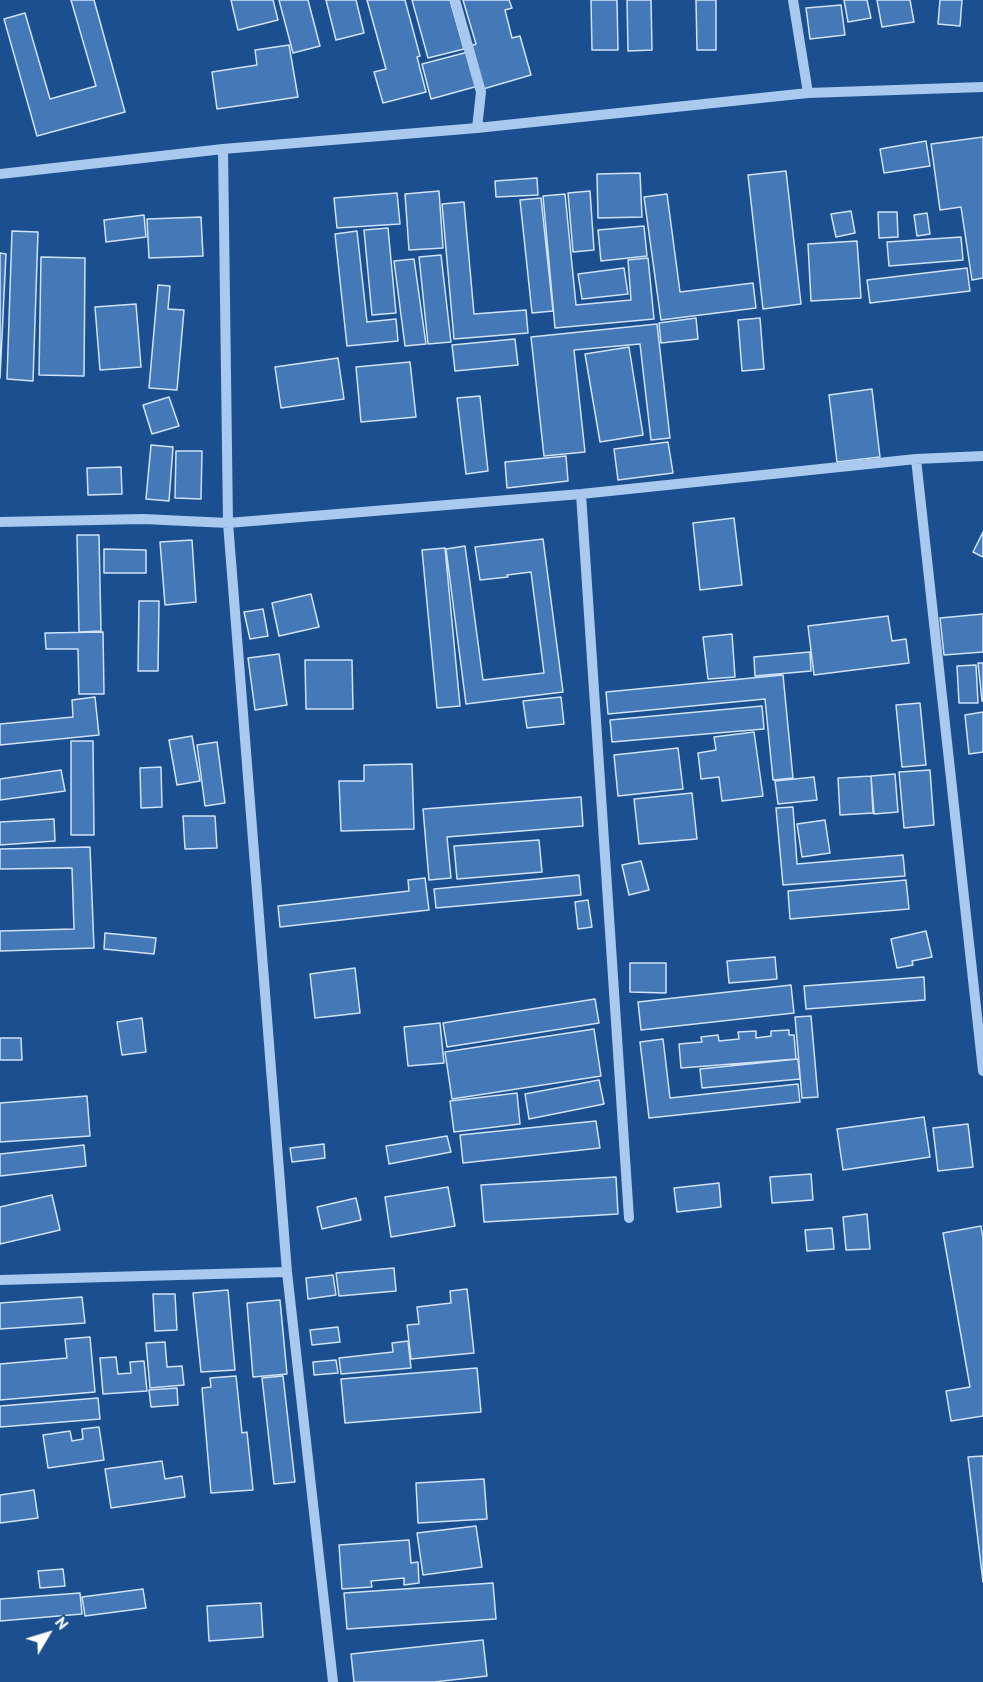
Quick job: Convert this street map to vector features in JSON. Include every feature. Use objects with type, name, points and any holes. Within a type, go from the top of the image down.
[{"type":"street","points":[[455,0],[481,92],[477,128]]},
{"type":"street","points":[[792,0],[808,93]]},
{"type":"street","points":[[0,174],[223,149],[477,128],[808,93],[983,87]]},
{"type":"street","points":[[223,149],[228,523],[287,1272],[333,1682]]},
{"type":"street","points":[[0,522],[143,519],[228,523],[581,494],[916,459],[983,456]]},
{"type":"street","points":[[916,459],[983,1071]]},
{"type":"street","points":[[581,494],[629,1218]]},
{"type":"street","points":[[0,1280],[287,1272]]},
{"type":"building","points":[[71,0],[94,0],[125,112],[37,136],[4,19],[25,13],[50,99],[96,86]]},
{"type":"building","points":[[231,0],[273,0],[278,20],[238,30]]},
{"type":"building","points":[[279,0],[308,0],[320,46],[293,53]]},
{"type":"building","points":[[326,0],[356,0],[364,33],[336,40]]},
{"type":"building","points":[[367,0],[405,0],[420,56],[417,57],[426,92],[383,103],[374,72],[386,69]]},
{"type":"building","points":[[412,0],[450,0],[464,49],[428,58]]},
{"type":"building","points":[[463,0],[509,0],[512,8],[505,10],[512,38],[520,36],[531,75],[483,89],[471,46],[476,44]]},
{"type":"building","points":[[591,0],[617,0],[618,50],[592,50]]},
{"type":"building","points":[[627,0],[651,0],[652,50],[628,51]]},
{"type":"building","points":[[696,0],[716,0],[716,50],[697,50]]},
{"type":"building","points":[[844,0],[867,0],[871,18],[848,22]]},
{"type":"building","points":[[877,0],[910,0],[914,22],[882,27]]},
{"type":"building","points":[[940,0],[962,0],[960,26],[938,24]]},
{"type":"building","points":[[841,5],[845,35],[810,39],[806,8]]},
{"type":"building","points":[[289,45],[298,97],[217,109],[212,72],[257,65],[255,50]]},
{"type":"building","points":[[468,52],[478,86],[431,99],[422,64]]},
{"type":"building","points":[[983,137],[983,278],[972,280],[961,207],[940,210],[931,144]]},
{"type":"building","points":[[926,141],[930,166],[884,173],[880,149]]},
{"type":"building","points":[[786,171],[801,304],[763,309],[748,175]]},
{"type":"building","points":[[640,173],[642,217],[598,218],[597,174]]},
{"type":"building","points":[[537,178],[538,195],[496,197],[495,181]]},
{"type":"building","points":[[439,191],[443,248],[409,250],[405,194]]},
{"type":"building","points":[[590,191],[594,250],[573,252],[568,193]]},
{"type":"building","points":[[397,193],[400,224],[337,228],[334,198]]},
{"type":"building","points":[[565,194],[576,305],[631,300],[628,260],[648,258],[654,319],[555,328],[543,196]]},
{"type":"building","points":[[667,194],[680,292],[753,283],[756,308],[661,320],[644,197]]},
{"type":"building","points":[[541,198],[553,311],[532,313],[520,200]]},
{"type":"building","points":[[464,202],[474,314],[526,310],[528,333],[454,339],[442,204]]},
{"type":"building","points":[[851,211],[855,233],[836,237],[831,214]]},
{"type":"building","points":[[878,212],[897,212],[898,237],[879,238]]},
{"type":"building","points":[[927,213],[930,234],[917,236],[914,215]]},
{"type":"building","points":[[144,215],[146,237],[106,242],[104,220]]},
{"type":"building","points":[[201,217],[203,256],[149,258],[147,219]]},
{"type":"building","points":[[644,226],[647,256],[601,261],[598,230]]},
{"type":"building","points":[[388,228],[396,313],[372,315],[364,230]]},
{"type":"building","points":[[12,231],[38,232],[33,381],[7,379]]},
{"type":"building","points":[[357,231],[367,322],[396,319],[398,341],[347,346],[335,234]]},
{"type":"building","points":[[961,237],[963,260],[889,266],[887,242]]},
{"type":"building","points":[[857,241],[861,298],[811,301],[808,244]]},
{"type":"building","points":[[0,253],[6,254],[0,378]]},
{"type":"building","points":[[441,255],[451,342],[428,344],[419,257]]},
{"type":"building","points":[[41,257],[85,258],[84,376],[39,375]]},
{"type":"building","points":[[414,259],[426,344],[405,346],[394,261]]},
{"type":"building","points":[[624,268],[628,294],[582,299],[578,274]]},
{"type":"building","points":[[967,268],[970,291],[870,303],[867,280]]},
{"type":"building","points":[[158,285],[170,286],[168,309],[184,310],[177,390],[149,388]]},
{"type":"building","points":[[136,304],[141,367],[100,370],[95,307]]},
{"type":"building","points":[[696,318],[698,339],[661,343],[659,323]]},
{"type":"building","points":[[760,318],[764,369],[742,371],[738,320]]},
{"type":"building","points":[[657,324],[670,438],[651,440],[640,344],[574,350],[585,452],[544,456],[531,337]]},
{"type":"building","points":[[515,339],[518,365],[455,371],[452,345]]},
{"type":"building","points":[[629,347],[643,435],[600,442],[585,354]]},
{"type":"building","points":[[338,358],[344,399],[281,408],[275,367]]},
{"type":"building","points":[[410,362],[416,417],[361,422],[356,367]]},
{"type":"building","points":[[872,389],[880,457],[837,462],[829,395]]},
{"type":"building","points":[[480,396],[488,471],[466,474],[457,398]]},
{"type":"building","points":[[169,397],[179,426],[152,434],[143,405]]},
{"type":"building","points":[[668,442],[673,473],[618,480],[614,449]]},
{"type":"building","points":[[151,445],[173,447],[169,501],[146,499]]},
{"type":"building","points":[[176,451],[202,451],[201,499],[175,498]]},
{"type":"building","points":[[566,456],[568,481],[507,488],[505,462]]},
{"type":"building","points":[[121,467],[122,494],[88,495],[87,468]]},
{"type":"building","points":[[734,518],[742,585],[700,590],[693,523]]},
{"type":"building","points":[[983,532],[983,557],[973,552]]},
{"type":"building","points":[[77,535],[99,535],[101,631],[79,632]]},
{"type":"building","points":[[543,539],[563,692],[466,704],[446,549],[465,546],[483,680],[544,673],[531,572],[480,580],[475,547]]},
{"type":"building","points":[[192,540],[196,602],[165,605],[160,542]]},
{"type":"building","points":[[445,548],[460,706],[437,708],[422,550]]},
{"type":"building","points":[[104,549],[146,550],[146,573],[104,573]]},
{"type":"building","points":[[311,594],[319,627],[279,636],[272,603]]},
{"type":"building","points":[[139,601],[159,601],[158,671],[138,671]]},
{"type":"building","points":[[263,609],[268,636],[250,639],[244,612]]},
{"type":"building","points":[[983,614],[983,652],[944,655],[940,618]]},
{"type":"building","points":[[888,616],[892,641],[906,639],[909,663],[814,675],[808,626]]},
{"type":"building","points":[[103,632],[104,694],[79,694],[78,649],[46,649],[45,633]]},
{"type":"building","points":[[732,634],[735,677],[708,679],[703,637]]},
{"type":"building","points":[[810,652],[811,671],[755,676],[754,657]]},
{"type":"building","points":[[279,654],[287,705],[255,710],[248,658]]},
{"type":"building","points":[[305,660],[352,660],[353,709],[306,709]]},
{"type":"building","points":[[978,663],[983,663],[983,701],[982,701]]},
{"type":"building","points":[[976,665],[978,703],[959,703],[957,666]]},
{"type":"building","points":[[783,675],[793,778],[773,780],[765,699],[608,714],[606,692]]},
{"type":"building","points":[[95,697],[99,735],[0,745],[0,724],[73,717],[72,700]]},
{"type":"building","points":[[561,697],[564,724],[527,728],[523,701]]},
{"type":"building","points":[[920,703],[926,765],[902,767],[896,705]]},
{"type":"building","points":[[762,706],[764,729],[612,742],[610,720]]},
{"type":"building","points":[[983,712],[983,752],[969,754],[965,715]]},
{"type":"building","points":[[754,732],[763,796],[722,801],[719,777],[701,779],[698,753],[716,750],[714,737]]},
{"type":"building","points":[[192,736],[200,781],[177,785],[169,740]]},
{"type":"building","points":[[71,741],[93,741],[94,835],[71,835]]},
{"type":"building","points":[[217,742],[225,803],[205,806],[197,745]]},
{"type":"building","points":[[678,748],[683,789],[618,796],[614,755]]},
{"type":"building","points":[[412,764],[414,829],[341,831],[339,781],[364,781],[364,765]]},
{"type":"building","points":[[161,767],[162,807],[141,808],[140,768]]},
{"type":"building","points":[[61,770],[65,791],[0,800],[0,779]]},
{"type":"building","points":[[930,770],[934,825],[904,828],[899,772]]},
{"type":"building","points":[[895,774],[898,812],[874,814],[871,776]]},
{"type":"building","points":[[871,776],[873,813],[840,815],[838,778]]},
{"type":"building","points":[[814,777],[817,800],[778,804],[775,781]]},
{"type":"building","points":[[692,793],[697,839],[639,844],[634,799]]},
{"type":"building","points":[[581,797],[583,826],[447,837],[451,878],[429,880],[423,809]]},
{"type":"building","points":[[793,807],[797,864],[903,855],[905,876],[783,885],[776,808]]},
{"type":"building","points":[[183,816],[215,816],[217,848],[185,849]]},
{"type":"building","points":[[54,819],[55,841],[0,845],[0,822]]},
{"type":"building","points":[[825,820],[830,853],[802,857],[797,824]]},
{"type":"building","points":[[539,840],[542,872],[457,879],[454,846]]},
{"type":"building","points":[[90,847],[94,948],[0,951],[0,931],[74,929],[72,868],[0,869],[0,849]]},
{"type":"building","points":[[641,861],[649,890],[629,895],[622,865]]},
{"type":"building","points":[[579,875],[581,895],[436,908],[434,889]]},
{"type":"building","points":[[425,878],[429,910],[280,927],[278,906],[409,891],[408,880]]},
{"type":"building","points":[[906,880],[909,909],[790,919],[788,891]]},
{"type":"building","points":[[588,900],[592,927],[578,929],[575,902]]},
{"type":"building","points":[[926,931],[932,957],[912,961],[913,965],[897,968],[891,939]]},
{"type":"building","points":[[105,933],[156,938],[154,954],[104,949]]},
{"type":"building","points":[[775,957],[777,979],[729,983],[727,961]]},
{"type":"building","points":[[630,963],[666,963],[666,993],[630,992]]},
{"type":"building","points":[[355,968],[360,1013],[315,1018],[310,974]]},
{"type":"building","points":[[924,977],[925,1000],[806,1009],[804,986]]},
{"type":"building","points":[[791,985],[794,1013],[641,1030],[638,1002]]},
{"type":"building","points":[[595,999],[599,1023],[447,1047],[443,1023]]},
{"type":"building","points":[[811,1016],[818,1097],[802,1098],[795,1017]]},
{"type":"building","points":[[142,1018],[146,1052],[122,1055],[117,1022]]},
{"type":"building","points":[[440,1023],[444,1063],[408,1066],[404,1027]]},
{"type":"building","points":[[594,1029],[601,1076],[452,1099],[445,1052]]},
{"type":"building","points":[[789,1030],[789,1035],[794,1035],[796,1059],[681,1068],[679,1044],[702,1042],[701,1037],[718,1035],[719,1041],[739,1039],[738,1032],[756,1031],[756,1038],[771,1036],[771,1031]]},
{"type":"building","points":[[0,1038],[21,1038],[22,1060],[0,1060]]},
{"type":"building","points":[[663,1039],[670,1098],[798,1084],[800,1102],[649,1118],[640,1042]]},
{"type":"building","points":[[798,1059],[800,1079],[702,1088],[700,1069]]},
{"type":"building","points":[[599,1080],[604,1104],[529,1119],[525,1094]]},
{"type":"building","points":[[517,1093],[520,1124],[454,1132],[450,1101]]},
{"type":"building","points":[[87,1096],[90,1136],[0,1142],[0,1103]]},
{"type":"building","points":[[924,1117],[930,1157],[843,1170],[837,1129]]},
{"type":"building","points":[[596,1121],[600,1148],[463,1163],[460,1135]]},
{"type":"building","points":[[968,1124],[973,1167],[938,1171],[933,1128]]},
{"type":"building","points":[[447,1136],[451,1152],[389,1164],[386,1146]]},
{"type":"building","points":[[324,1144],[325,1158],[292,1162],[290,1148]]},
{"type":"building","points":[[84,1145],[86,1166],[0,1176],[0,1154]]},
{"type":"building","points":[[811,1174],[813,1200],[772,1203],[770,1177]]},
{"type":"building","points":[[616,1177],[618,1214],[484,1222],[481,1185]]},
{"type":"building","points":[[719,1183],[721,1207],[677,1212],[674,1188]]},
{"type":"building","points":[[448,1187],[455,1226],[391,1237],[385,1197]]},
{"type":"building","points":[[52,1195],[60,1230],[0,1244],[0,1207]]},
{"type":"building","points":[[356,1198],[361,1220],[322,1229],[317,1207]]},
{"type":"building","points":[[867,1214],[870,1249],[846,1250],[843,1217]]},
{"type":"building","points":[[981,1226],[983,1238],[983,1416],[951,1421],[946,1391],[970,1387],[943,1233]]},
{"type":"building","points":[[832,1228],[834,1249],[807,1251],[805,1230]]},
{"type":"building","points":[[394,1268],[396,1291],[339,1296],[336,1273]]},
{"type":"building","points":[[333,1275],[336,1295],[308,1299],[306,1278]]},
{"type":"building","points":[[467,1289],[474,1353],[411,1359],[407,1325],[419,1324],[417,1307],[451,1303],[450,1291]]},
{"type":"building","points":[[228,1290],[235,1370],[201,1372],[193,1293]]},
{"type":"building","points":[[153,1294],[175,1294],[177,1330],[155,1331]]},
{"type":"building","points":[[82,1297],[85,1323],[0,1329],[0,1303]]},
{"type":"building","points":[[280,1300],[287,1374],[253,1377],[247,1303]]},
{"type":"building","points":[[338,1327],[340,1342],[312,1345],[310,1330]]},
{"type":"building","points":[[90,1337],[95,1392],[0,1400],[0,1364],[67,1358],[65,1339]]},
{"type":"building","points":[[408,1341],[411,1368],[341,1374],[339,1358],[393,1352],[392,1343]]},
{"type":"building","points":[[165,1342],[167,1367],[182,1366],[184,1385],[150,1388],[146,1343]]},
{"type":"building","points":[[116,1357],[118,1374],[131,1373],[130,1362],[144,1361],[147,1391],[103,1394],[100,1358]]},
{"type":"building","points":[[336,1360],[338,1373],[314,1375],[313,1362]]},
{"type":"building","points":[[477,1368],[481,1412],[345,1423],[341,1379]]},
{"type":"building","points":[[236,1376],[242,1433],[247,1432],[253,1490],[211,1493],[202,1388],[211,1387],[210,1378]]},
{"type":"building","points":[[283,1376],[295,1482],[274,1484],[262,1378]]},
{"type":"building","points":[[177,1388],[178,1405],[151,1407],[149,1390]]},
{"type":"building","points":[[98,1398],[100,1419],[0,1427],[0,1406]]},
{"type":"building","points":[[99,1427],[104,1460],[48,1468],[43,1435],[70,1431],[72,1441],[83,1439],[82,1429]]},
{"type":"building","points":[[983,1456],[983,1582],[968,1457]]},
{"type":"building","points":[[162,1461],[165,1479],[182,1476],[185,1497],[111,1508],[105,1469]]},
{"type":"building","points":[[484,1479],[487,1519],[418,1523],[416,1483]]},
{"type":"building","points":[[34,1490],[38,1518],[0,1523],[0,1495]]},
{"type":"building","points":[[476,1526],[482,1567],[423,1575],[417,1533]]},
{"type":"building","points":[[409,1540],[411,1563],[418,1562],[419,1583],[404,1585],[404,1578],[371,1581],[372,1587],[342,1589],[339,1545]]},
{"type":"building","points":[[63,1569],[65,1586],[40,1588],[38,1571]]},
{"type":"building","points":[[493,1583],[496,1619],[347,1629],[344,1593]]},
{"type":"building","points":[[143,1589],[146,1608],[85,1616],[82,1597]]},
{"type":"building","points":[[80,1593],[82,1614],[0,1621],[0,1599]]},
{"type":"building","points":[[261,1603],[263,1637],[209,1641],[207,1606]]},
{"type":"building","points":[[483,1640],[487,1676],[434,1682],[354,1682],[351,1654]]}]
